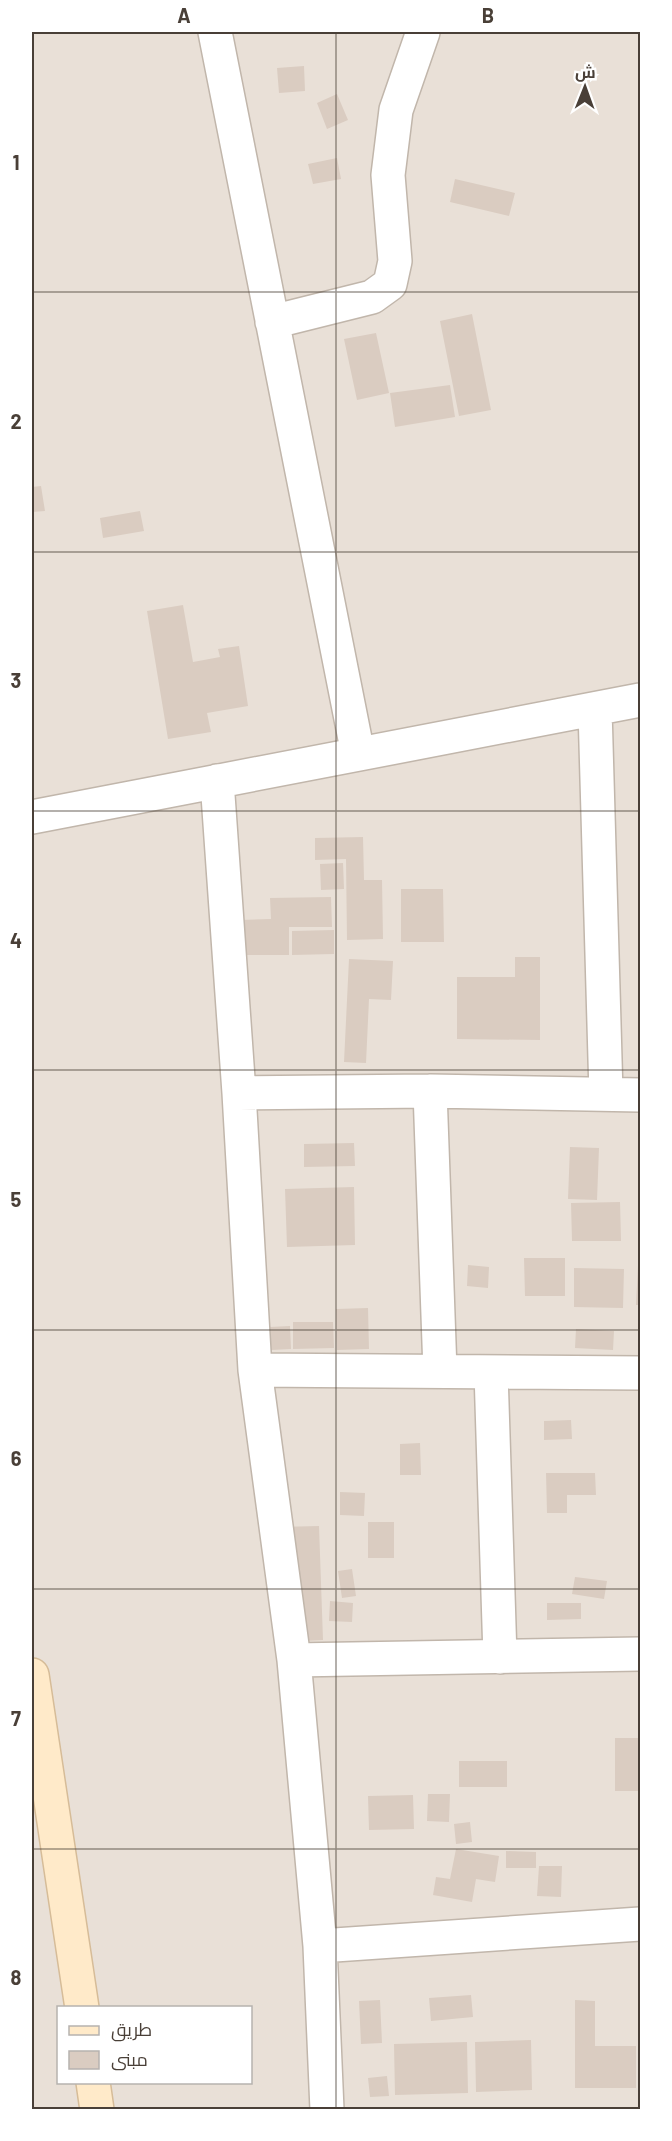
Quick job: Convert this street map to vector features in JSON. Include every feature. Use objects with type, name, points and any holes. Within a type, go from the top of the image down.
[{"type":"main road","points":[[32,1675],[82,2006]]},
{"type":"main road","points":[[93,2084],[97,2109]]},
{"type":"street","points":[[214,32],[358,754]]},
{"type":"street","points":[[272,322],[372,297],[390,284],[395,261],[388,176],[396,110],[423,32]]},
{"type":"street","points":[[32,817],[640,700]]},
{"type":"street","points":[[595,709],[606,1094]]},
{"type":"street","points":[[217,782],[239,1093],[255,1370],[294,1660],[320,1946],[327,2109]]},
{"type":"street","points":[[430,1091],[440,1371]]},
{"type":"street","points":[[239,1093],[430,1091],[640,1095]]},
{"type":"street","points":[[255,1370],[640,1374]]},
{"type":"street","points":[[491,1372],[500,1657]]},
{"type":"street","points":[[294,1660],[640,1654]]},
{"type":"street","points":[[320,1946],[640,1924]]},
{"type":"shaded area","points":[[32,32],[640,32],[640,2109],[32,2110]]},
{"type":"building","points":[[304,66],[305,91],[279,93],[277,68]]},
{"type":"building","points":[[337,94],[348,120],[327,129],[317,103]]},
{"type":"building","points":[[337,158],[341,179],[313,184],[308,164]]},
{"type":"building","points":[[455,179],[515,193],[509,216],[450,202]]},
{"type":"building","points":[[472,314],[491,410],[459,416],[440,321]]},
{"type":"building","points":[[376,333],[389,393],[357,400],[344,339]]},
{"type":"building","points":[[450,385],[455,417],[395,427],[390,393]]},
{"type":"building","points":[[41,486],[45,511],[32,512],[32,487]]},
{"type":"building","points":[[140,511],[144,531],[103,538],[100,518]]},
{"type":"building","points":[[183,605],[193,662],[220,657],[218,649],[239,646],[248,706],[207,713],[211,732],[168,739],[147,611]]},
{"type":"building","points":[[363,837],[364,880],[382,880],[383,939],[347,940],[346,859],[315,860],[315,838]]},
{"type":"building","points":[[343,863],[344,889],[321,890],[320,864]]},
{"type":"building","points":[[401,889],[443,889],[444,942],[401,942]]},
{"type":"building","points":[[331,897],[332,927],[289,927],[289,955],[239,955],[239,920],[271,919],[270,898]]},
{"type":"building","points":[[334,930],[334,954],[292,955],[292,931]]},
{"type":"building","points":[[515,957],[540,957],[540,1040],[457,1039],[457,977],[515,977]]},
{"type":"building","points":[[349,959],[393,961],[391,1000],[369,999],[366,1063],[344,1062]]},
{"type":"building","points":[[354,1143],[355,1166],[304,1167],[304,1144]]},
{"type":"building","points":[[570,1147],[599,1148],[597,1200],[568,1199]]},
{"type":"building","points":[[354,1187],[355,1245],[287,1247],[285,1189]]},
{"type":"building","points":[[620,1202],[621,1241],[572,1241],[571,1203]]},
{"type":"building","points":[[524,1258],[565,1258],[565,1296],[525,1296]]},
{"type":"building","points":[[468,1265],[489,1267],[488,1288],[467,1286]]},
{"type":"building","points":[[638,1266],[640,1267],[640,1305],[636,1305]]},
{"type":"building","points":[[574,1268],[624,1269],[623,1308],[574,1307]]},
{"type":"building","points":[[368,1308],[369,1349],[337,1350],[336,1309]]},
{"type":"building","points":[[293,1322],[333,1322],[334,1348],[293,1349]]},
{"type":"building","points":[[290,1326],[291,1349],[271,1350],[270,1327]]},
{"type":"building","points":[[576,1329],[614,1331],[613,1350],[575,1348]]},
{"type":"building","points":[[571,1420],[572,1439],[544,1440],[544,1421]]},
{"type":"building","points":[[420,1443],[421,1475],[400,1475],[400,1444]]},
{"type":"building","points":[[546,1473],[595,1473],[596,1495],[567,1495],[567,1513],[547,1513]]},
{"type":"building","points":[[340,1492],[365,1493],[364,1516],[340,1515]]},
{"type":"building","points":[[368,1522],[394,1522],[394,1558],[368,1558]]},
{"type":"building","points":[[319,1526],[323,1640],[282,1642],[278,1527]]},
{"type":"building","points":[[352,1569],[356,1596],[342,1598],[338,1571]]},
{"type":"building","points":[[575,1577],[607,1581],[604,1599],[572,1594]]},
{"type":"building","points":[[330,1601],[353,1603],[352,1622],[329,1621]]},
{"type":"building","points":[[547,1603],[581,1603],[581,1619],[547,1620]]},
{"type":"building","points":[[615,1738],[640,1738],[640,1791],[615,1791]]},
{"type":"building","points":[[459,1761],[507,1761],[507,1787],[459,1787]]},
{"type":"building","points":[[428,1794],[450,1794],[449,1822],[427,1821]]},
{"type":"building","points":[[413,1795],[414,1829],[369,1830],[368,1796]]},
{"type":"building","points":[[470,1822],[472,1842],[456,1844],[454,1824]]},
{"type":"building","points":[[456,1849],[499,1856],[495,1882],[476,1879],[472,1902],[433,1895],[436,1877],[450,1879]]},
{"type":"building","points":[[506,1851],[536,1852],[536,1868],[506,1868]]},
{"type":"building","points":[[539,1866],[562,1866],[561,1897],[537,1896]]},
{"type":"building","points":[[471,1995],[473,2017],[431,2021],[429,1998]]},
{"type":"building","points":[[380,2000],[382,2043],[361,2044],[359,2001]]},
{"type":"building","points":[[575,2000],[595,2001],[595,2046],[636,2046],[636,2088],[575,2088]]},
{"type":"building","points":[[531,2040],[532,2090],[476,2092],[475,2042]]},
{"type":"building","points":[[467,2042],[468,2093],[395,2095],[394,2044]]},
{"type":"building","points":[[387,2076],[389,2096],[370,2097],[368,2078]]}]
